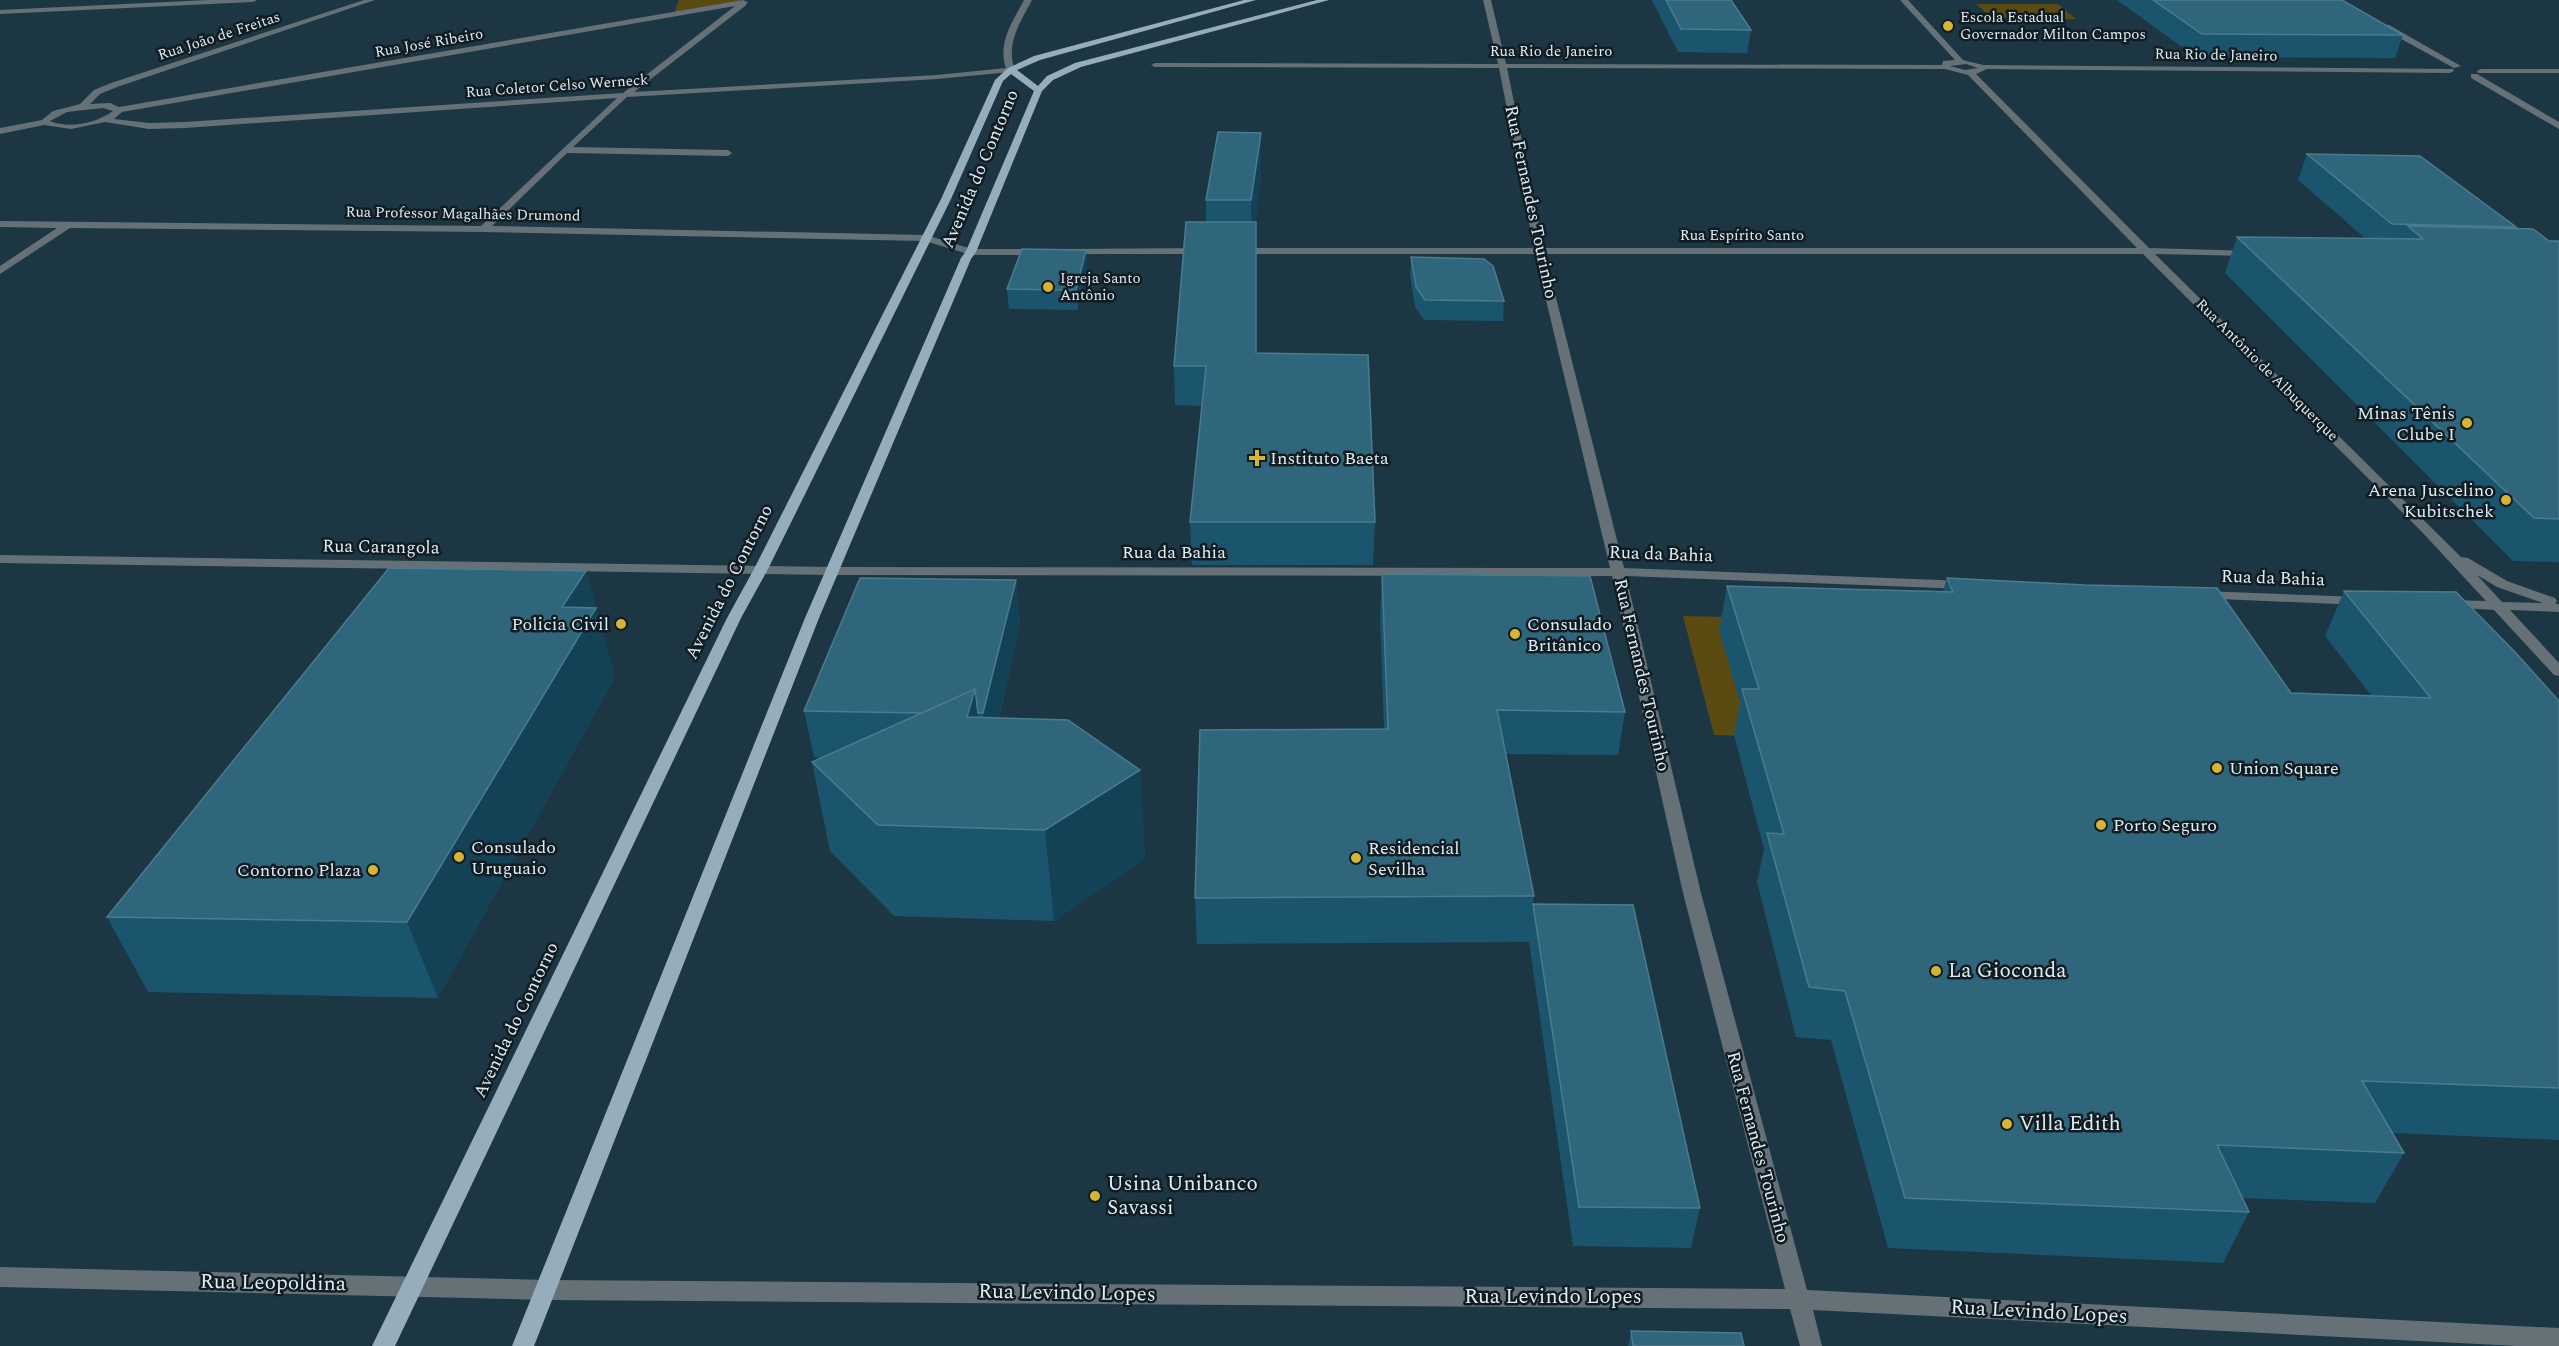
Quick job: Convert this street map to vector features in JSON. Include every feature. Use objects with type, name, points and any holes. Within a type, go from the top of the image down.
[{"type":"main road","name":"Avenida do Contorno","points":[[383,1346],[734,618],[761,569],[926,238],[999,80],[1011,70],[1037,58],[1252,0]]},
{"type":"main road","name":"Avenida do Contorno","points":[[523,1346],[832,572],[966,258],[971,252],[1038,90],[1050,78],[1078,65],[1325,0]]},
{"type":"main road","points":[[1011,70],[1038,90]]},
{"type":"street","points":[[0,12],[253,0]]},
{"type":"street","name":"Rua João de Freitas","points":[[82,107],[96,92],[114,85],[371,0]]},
{"type":"street","points":[[1011,70],[1006,60],[1006,50],[1028,0]]},
{"type":"street","name":"Rua Fernandes Tourinho","points":[[1487,0],[1539,250],[1618,572],[1692,893],[1811,1346]]},
{"type":"street","points":[[1904,0],[1960,61]]},
{"type":"street","points":[[484,229],[625,95],[746,1]]},
{"type":"street","name":"Rua José Ribeiro","points":[[118,110],[746,1]]},
{"type":"street","points":[[2376,22],[2453,69],[2478,74],[2559,71]]},
{"type":"street","points":[[1960,61],[1982,67],[1984,68],[1980,71],[1971,72],[1946,67],[1946,63],[1960,61]]},
{"type":"street","name":"Rua Rio de Janeiro","points":[[1155,65],[1502,64],[1946,67]]},
{"type":"street","name":"Rua Rio de Janeiro","points":[[1982,67],[2453,69]]},
{"type":"street","name":"Rua Coletor Celso Werneck","points":[[105,120],[149,126],[185,125],[625,95],[937,78],[1011,70]]},
{"type":"street","name":"Rua Antônio de Albuquerque","points":[[1971,72],[2146,251],[2446,550],[2559,672]]},
{"type":"street","points":[[2478,74],[2559,126]]},
{"type":"street","points":[[0,130],[45,122],[63,127],[105,120],[116,115],[118,110],[102,105],[82,107],[50,116],[45,122]]},
{"type":"street","points":[[565,150],[728,153]]},
{"type":"street","name":"Rua Professor Magalhães Drumond","points":[[0,224],[484,229],[926,238]]},
{"type":"street","points":[[0,271],[67,225]]},
{"type":"street","name":"Rua Espírito Santo","points":[[926,238],[971,252],[1539,250],[2146,251],[2260,254]]},
{"type":"street","points":[[2446,550],[2502,584],[2559,605]]},
{"type":"street","name":"Rua Carangola","points":[[0,559],[761,569]]},
{"type":"street","name":"Rua da Bahia","points":[[761,569],[832,572],[1618,572],[1974,586]]},
{"type":"street","name":"Rua da Bahia","points":[[2189,594],[2369,601]]},
{"type":"street","points":[[2440,604],[2559,605]]},
{"type":"street","name":"Rua Leopoldina","points":[[0,1276],[547,1290]]},
{"type":"street","name":"Rua Levindo Lopes","points":[[547,1290],[1798,1299],[2559,1338]]},
{"type":"shaded area","points":[[679,0],[744,0],[674,14]]},
{"type":"shaded area","points":[[1976,4],[2058,4],[2076,19],[1992,18]]},
{"type":"shaded area","points":[[1683,616],[1935,622],[1750,736],[1714,735]]},
{"type":"building","points":[[1666,0],[1731,0],[1751,30],[1681,29]]},
{"type":"building","points":[[2153,0],[2342,0],[2403,35],[2202,34]]},
{"type":"building","points":[[1218,132],[1261,133],[1251,200],[1206,200]]},
{"type":"building","points":[[2307,154],[2420,156],[2516,227],[2392,224]]},
{"type":"building","points":[[1186,222],[1256,222],[1256,353],[1368,355],[1375,522],[1190,522],[1206,366],[1174,366]]},
{"type":"building","name":"Minas Tênis Clube I","points":[[2408,226],[2533,229],[2549,241],[2559,241],[2559,519],[2534,518],[2237,237],[2423,239]]},
{"type":"building","points":[[1022,249],[1086,250],[1076,290],[1007,289]]},
{"type":"building","points":[[1411,257],[1484,259],[1493,266],[1504,301],[1425,300],[1416,287]]},
{"type":"building","points":[[389,568],[586,571],[562,607],[596,608],[407,922],[107,917]]},
{"type":"building","points":[[1382,574],[1590,576],[1625,712],[1497,710],[1534,896],[1195,898],[1200,730],[1388,729]]},
{"type":"building","points":[[860,578],[1016,580],[983,713],[978,713],[975,689],[922,713],[804,711]]},
{"type":"building","points":[[1947,578],[2085,585],[2217,588],[2291,693],[2431,698],[2344,591],[2456,592],[2559,701],[2559,1088],[2362,1081],[2404,1153],[2217,1145],[2249,1212],[1905,1198],[1845,991],[1809,987],[1767,833],[1784,834],[1742,689],[1759,689],[1727,586],[1953,592]]},
{"type":"building","points":[[975,689],[967,717],[1068,720],[1140,770],[1045,830],[878,825],[812,762]]},
{"type":"building","points":[[1533,904],[1633,905],[1700,1208],[1579,1207]]},
{"type":"building","points":[[1631,1331],[1741,1333],[1744,1346],[1633,1346]]},
{"type":"place","name":"Escola Estadual Governador Milton Campos","points":[[1948,26]]},
{"type":"place","name":"Igreja Santo Antônio","points":[[1048,287]]},
{"type":"place","name":"Minas Tênis Clube I","points":[[2467,423]]},
{"type":"place","name":"Instituto Baeta","points":[[1257,458]]},
{"type":"place","name":"Arena Juscelino Kubitschek","points":[[2506,500]]},
{"type":"place","name":"Policia Civil","points":[[621,624]]},
{"type":"place","name":"Consulado Britânico","points":[[1515,634]]},
{"type":"place","name":"Union Square","points":[[2217,768]]},
{"type":"place","name":"Porto Seguro","points":[[2101,825]]},
{"type":"place","name":"Consulado Uruguaio","points":[[459,857]]},
{"type":"place","name":"Residencial Sevilha","points":[[1356,858]]},
{"type":"place","name":"Contorno Plaza","points":[[373,870]]},
{"type":"place","name":"La Gioconda","points":[[1936,971]]},
{"type":"place","name":"Villa Edith","points":[[2007,1124]]},
{"type":"place","name":"Usina Unibanco Savassi","points":[[1095,1196]]}]
